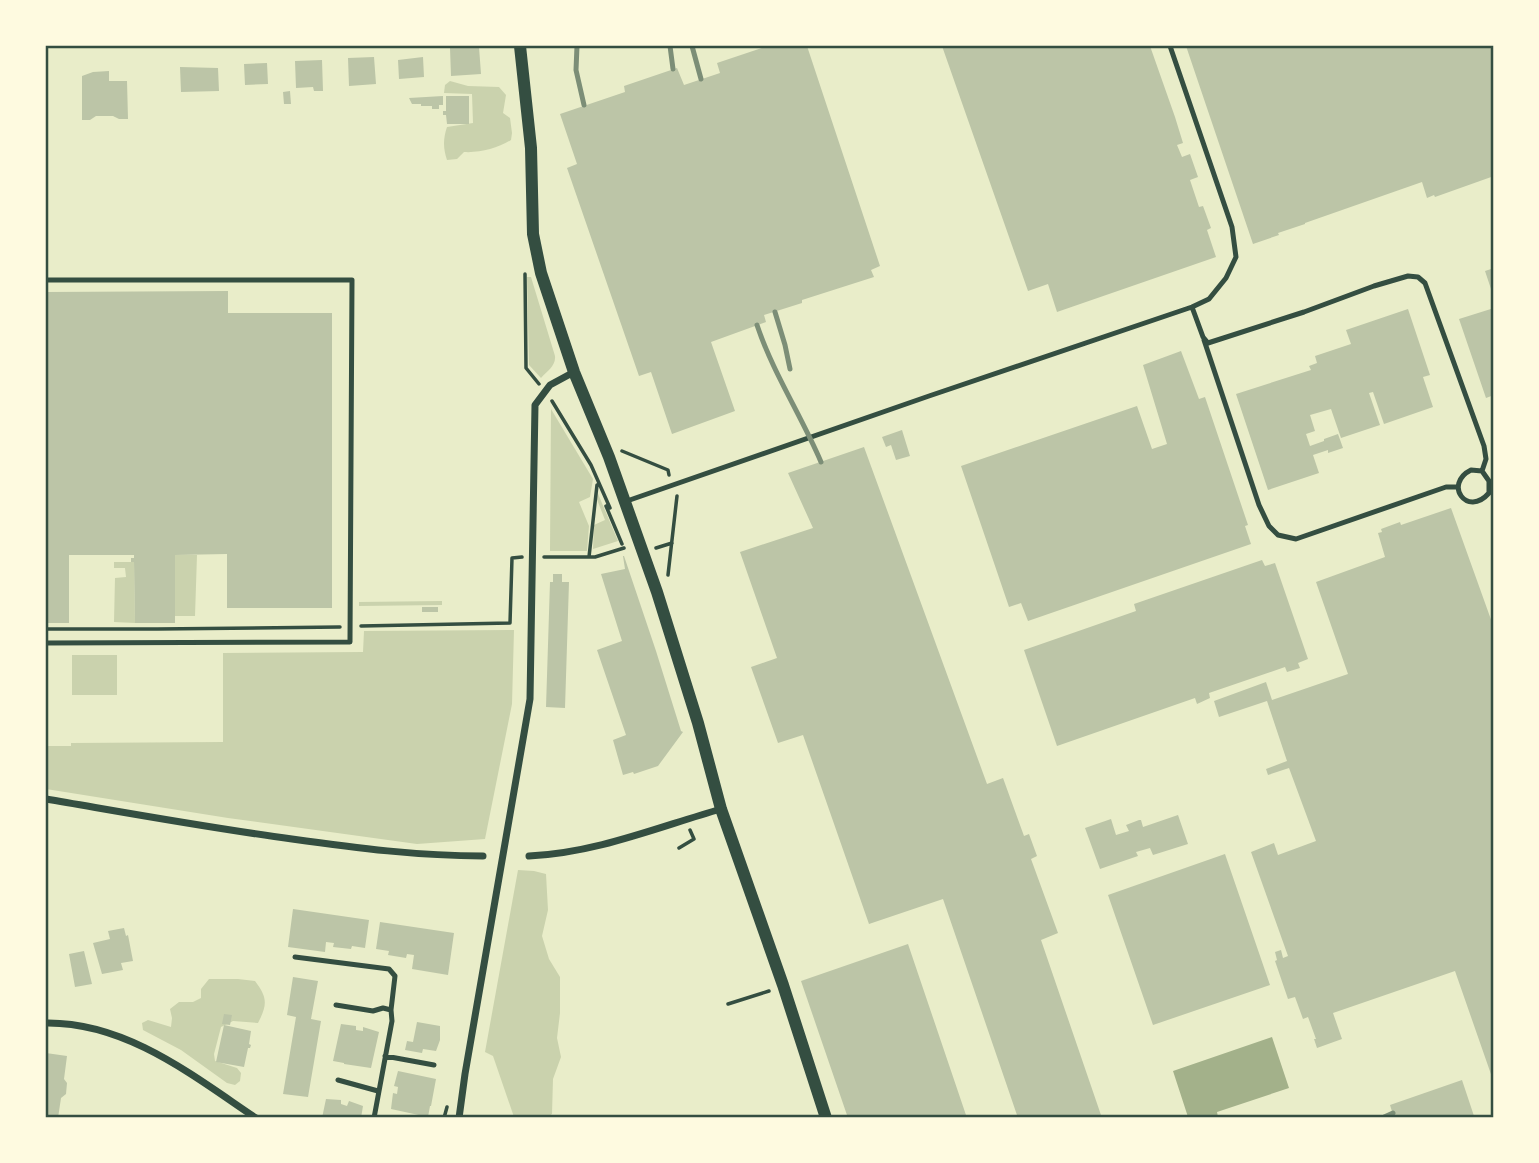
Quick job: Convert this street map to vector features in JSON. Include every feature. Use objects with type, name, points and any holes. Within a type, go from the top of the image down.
[{"type":"street","points":[[520,46],[531,148],[533,234],[541,272],[574,372],[603,443],[657,593],[698,723],[721,809],[826,1118]]},
{"type":"street","points":[[459,1118],[530,699],[535,405],[545,391],[574,372]]},
{"type":"street","points":[[46,799],[226,830],[361,849],[443,856],[483,856]]},
{"type":"street","points":[[529,856],[590,849],[721,809]]},
{"type":"street","points":[[46,1023],[89,1028],[119,1036],[163,1056],[256,1118]]},
{"type":"lane","points":[[624,502],[1209,299],[1226,278],[1236,257],[1232,227],[1170,46]]},
{"type":"lane","points":[[1203,337],[1209,343],[1213,342],[1374,286],[1409,276],[1418,277],[1425,284],[1484,446],[1486,459],[1482,471]]},
{"type":"lane","points":[[46,280],[352,280],[350,642],[46,643]]},
{"type":"lane","points":[[1192,307],[1259,505],[1269,526],[1278,536],[1296,539],[1446,487],[1458,487]]},
{"type":"lane","points":[[1471,470],[1482,471],[1487,478],[1491,487],[1483,499],[1474,503],[1460,494],[1459,480],[1464,474],[1471,470]]},
{"type":"lane","points":[[1487,478],[1493,472]]},
{"type":"lane","points":[[295,957],[389,969],[395,976],[392,1021],[374,1117]]},
{"type":"lane","points":[[336,1005],[373,1011],[383,1008],[391,1010]]},
{"type":"lane","points":[[384,1056],[434,1065]]},
{"type":"lane","points":[[338,1080],[378,1091]]},
{"type":"path","points":[[525,274],[526,368],[557,408],[590,465],[629,554],[587,462]]},
{"type":"path","points":[[589,557],[597,485]]},
{"type":"path","points":[[46,629],[510,623],[512,558],[595,557],[624,548]]},
{"type":"path","points":[[679,848],[694,839],[690,830]]},
{"type":"path","points":[[728,1004],[771,991]]},
{"type":"shaded area","points":[[450,81],[468,86],[499,87],[506,95],[503,113],[510,118],[511,140],[489,149],[464,152],[457,159],[447,160],[444,144],[447,127],[473,123],[472,94],[444,93],[445,85]]},
{"type":"shaded area","points":[[527,277],[531,277],[555,356],[553,366],[541,378],[529,365]]},
{"type":"shaded area","points":[[551,409],[593,479],[590,497],[579,502],[589,526],[587,551],[550,551]]},
{"type":"shaded area","points":[[596,489],[618,541],[593,549],[594,525],[605,520],[596,497]]},
{"type":"shaded area","points":[[175,555],[197,555],[195,616],[175,616]]},
{"type":"shaded area","points":[[114,562],[134,562],[135,623],[114,622],[115,578],[126,577],[125,568],[114,568]]},
{"type":"shaded area","points":[[442,601],[442,605],[359,606],[359,602]]},
{"type":"shaded area","points":[[514,630],[512,704],[485,839],[417,844],[46,789],[46,746],[71,746],[71,743],[223,742],[223,653],[363,652],[364,631]]},
{"type":"shaded area","points":[[72,655],[117,655],[117,695],[72,695]]},
{"type":"shaded area","points":[[518,870],[546,874],[548,910],[542,936],[549,959],[560,977],[557,1038],[561,1057],[553,1079],[552,1114],[548,1117],[514,1117],[493,1056],[485,1052]]},
{"type":"shaded area","points":[[209,979],[255,981],[264,996],[265,1006],[258,1023],[233,1021],[221,1027],[214,1054],[215,1061],[237,1068],[241,1073],[240,1081],[235,1085],[227,1083],[181,1050],[143,1030],[142,1023],[148,1020],[171,1027],[170,1009],[179,1002],[193,1002],[201,998],[201,989]]},
{"type":"shaded area","points":[[1272,1037],[1289,1088],[1217,1112],[1218,1117],[1188,1117],[1173,1071]]},
{"type":"building","points":[[768,46],[807,46],[880,266],[871,270],[874,277],[764,315],[766,322],[711,342],[735,411],[672,434],[651,372],[639,376],[567,168],[577,164],[560,114],[625,92],[624,86],[677,68],[684,85],[720,73],[717,63]]},
{"type":"building","points":[[942,46],[1150,46],[1183,143],[1177,145],[1182,157],[1190,154],[1198,177],[1190,180],[1199,207],[1203,206],[1211,228],[1207,230],[1216,257],[1057,312],[1048,284],[1028,291]]},
{"type":"building","points":[[1186,46],[1494,46],[1494,176],[1427,198],[1422,182],[1253,244]]},
{"type":"building","points":[[479,47],[481,74],[451,76],[450,48]]},
{"type":"building","points":[[374,57],[376,84],[349,86],[348,58]]},
{"type":"building","points":[[423,57],[424,77],[399,79],[398,60]]},
{"type":"building","points":[[322,60],[323,91],[314,91],[313,87],[296,88],[295,61]]},
{"type":"building","points":[[267,63],[268,84],[245,85],[244,64]]},
{"type":"building","points":[[180,67],[218,68],[219,91],[181,92]]},
{"type":"building","points":[[109,71],[109,81],[127,81],[128,119],[96,116],[90,120],[82,120],[82,76]]},
{"type":"building","points":[[290,91],[291,104],[284,104],[283,92]]},
{"type":"building","points":[[443,96],[443,105],[439,105],[439,109],[412,104],[409,98]]},
{"type":"building","points":[[446,96],[469,96],[469,124],[447,124],[446,115],[443,115],[443,111],[446,111]]},
{"type":"building","points":[[1494,268],[1494,295],[1493,295],[1485,271]]},
{"type":"building","points":[[228,291],[228,313],[332,313],[332,608],[227,608],[227,554],[175,555],[175,623],[135,623],[134,562],[131,562],[134,555],[69,555],[69,623],[46,623],[46,292]]},
{"type":"building","points":[[1494,308],[1494,395],[1486,398],[1459,319]]},
{"type":"building","points":[[1408,309],[1430,375],[1423,377],[1433,407],[1384,424],[1373,392],[1369,393],[1380,425],[1341,438],[1331,409],[1310,415],[1315,431],[1306,434],[1310,446],[1338,434],[1343,448],[1313,455],[1319,473],[1268,490],[1236,394],[1311,370],[1309,366],[1317,363],[1315,356],[1351,344],[1346,330]]},
{"type":"building","points":[[1181,351],[1199,399],[1205,397],[1248,525],[1245,526],[1251,544],[1028,621],[1021,603],[1009,607],[961,466],[1137,406],[1152,449],[1167,444],[1143,365]]},
{"type":"building","points":[[902,430],[910,456],[896,460],[891,445],[886,447],[882,437]]},
{"type":"building","points":[[864,447],[987,784],[1003,778],[1024,836],[1029,834],[1037,856],[1031,859],[1058,933],[1041,940],[1102,1118],[1018,1118],[943,899],[869,924],[803,735],[778,743],[751,667],[777,658],[740,552],[813,528],[788,473]]},
{"type":"building","points":[[1451,508],[1494,628],[1493,1080],[1455,971],[1333,1013],[1342,1039],[1317,1048],[1308,1017],[1303,1019],[1295,997],[1288,999],[1275,961],[1275,952],[1281,950],[1283,958],[1288,956],[1251,852],[1274,843],[1278,855],[1316,841],[1289,768],[1268,775],[1266,769],[1287,761],[1267,701],[1219,717],[1214,701],[1266,682],[1272,700],[1348,674],[1316,582],[1385,557],[1378,533],[1382,532],[1381,529]]},
{"type":"building","points":[[623,556],[683,732],[658,766],[623,775],[613,740],[626,735],[597,650],[622,641],[601,574],[625,569]]},
{"type":"building","points":[[1262,560],[1265,566],[1275,563],[1308,659],[1298,663],[1300,668],[1287,672],[1285,667],[1209,693],[1210,698],[1197,704],[1195,698],[1057,746],[1024,650],[1136,611],[1134,604]]},
{"type":"building","points":[[553,574],[562,574],[562,582],[569,582],[565,708],[546,707],[550,582],[553,582]]},
{"type":"building","points":[[422,607],[438,607],[438,612],[422,612]]},
{"type":"building","points":[[1178,815],[1188,844],[1153,855],[1150,848],[1136,852],[1138,856],[1100,869],[1085,828],[1111,819],[1116,835],[1129,831],[1126,825],[1139,820],[1143,827]]},
{"type":"building","points":[[1225,854],[1270,985],[1153,1025],[1108,895]]},
{"type":"building","points":[[293,909],[369,920],[365,948],[333,947],[334,943],[326,942],[325,952],[288,947]]},
{"type":"building","points":[[380,922],[454,933],[448,975],[412,969],[414,955],[407,954],[406,958],[388,955],[389,951],[376,949]]},
{"type":"building","points":[[124,928],[133,961],[121,963],[123,970],[102,974],[93,943],[110,939],[108,931]]},
{"type":"building","points":[[908,944],[967,1118],[848,1118],[801,981]]},
{"type":"building","points":[[84,951],[92,984],[75,987],[69,954]]},
{"type":"building","points":[[293,977],[318,981],[311,1019],[321,1021],[308,1097],[283,1094],[296,1017],[287,1015]]},
{"type":"building","points":[[224,1014],[232,1015],[230,1025],[222,1024]]},
{"type":"building","points":[[417,1022],[440,1026],[440,1040],[436,1051],[423,1049],[422,1053],[405,1050],[407,1041],[413,1042]]},
{"type":"building","points":[[341,1024],[356,1026],[356,1030],[363,1031],[363,1027],[379,1032],[371,1068],[333,1061]]},
{"type":"building","points":[[224,1025],[251,1031],[251,1045],[244,1067],[216,1062]]},
{"type":"building","points":[[46,1053],[67,1056],[64,1079],[67,1083],[66,1094],[61,1098],[58,1118],[46,1118]]},
{"type":"building","points":[[398,1071],[436,1079],[428,1117],[391,1109],[393,1093],[397,1094],[398,1087],[394,1086]]},
{"type":"building","points":[[1462,1080],[1474,1116],[1394,1118],[1390,1105]]},
{"type":"building","points":[[326,1099],[341,1100],[341,1104],[347,1106],[349,1101],[363,1106],[361,1118],[322,1118]]},
{"type":"railway","points":[[577,46],[576,70],[584,105]]},
{"type":"railway","points":[[670,46],[673,69]]},
{"type":"railway","points":[[692,46],[701,79]]},
{"type":"railway","points":[[775,312],[790,369]]},
{"type":"railway","points":[[757,325],[771,360],[821,462]]},
{"type":"railway","points":[[1382,1118],[1393,1113]]}]
